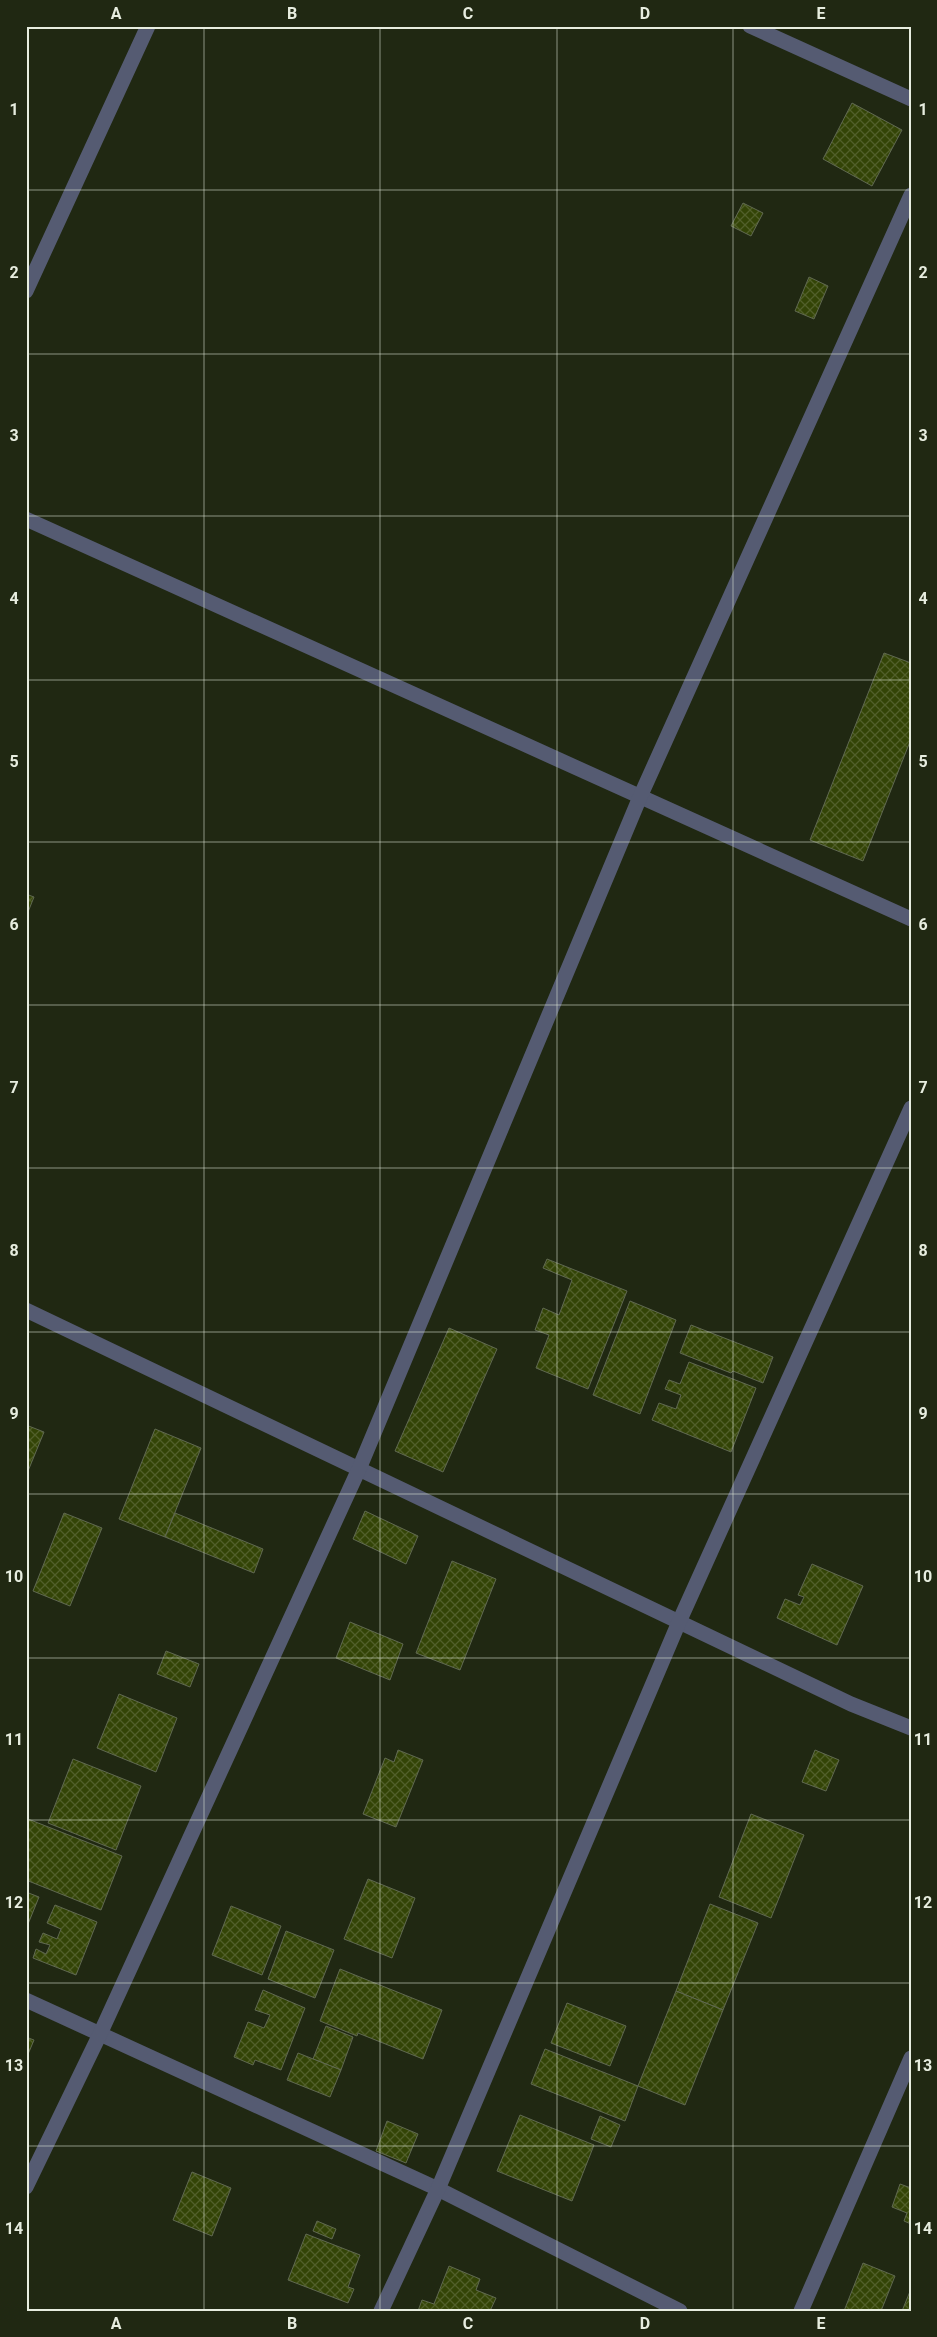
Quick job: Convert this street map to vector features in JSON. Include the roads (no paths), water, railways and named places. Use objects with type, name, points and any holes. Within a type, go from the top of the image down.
[{"type":"street","points":[[26,291],[148,26]]},
{"type":"street","points":[[750,26],[911,99]]},
{"type":"street","points":[[26,2187],[100,2034],[359,1469],[640,797],[911,196]]},
{"type":"street","points":[[26,519],[911,919]]},
{"type":"street","points":[[381,2311],[438,2189],[679,1622],[911,1108]]},
{"type":"street","points":[[26,1310],[850,1704],[911,1728]]},
{"type":"street","points":[[26,2000],[438,2189],[680,2311]]},
{"type":"street","points":[[801,2311],[911,2058]]}]
